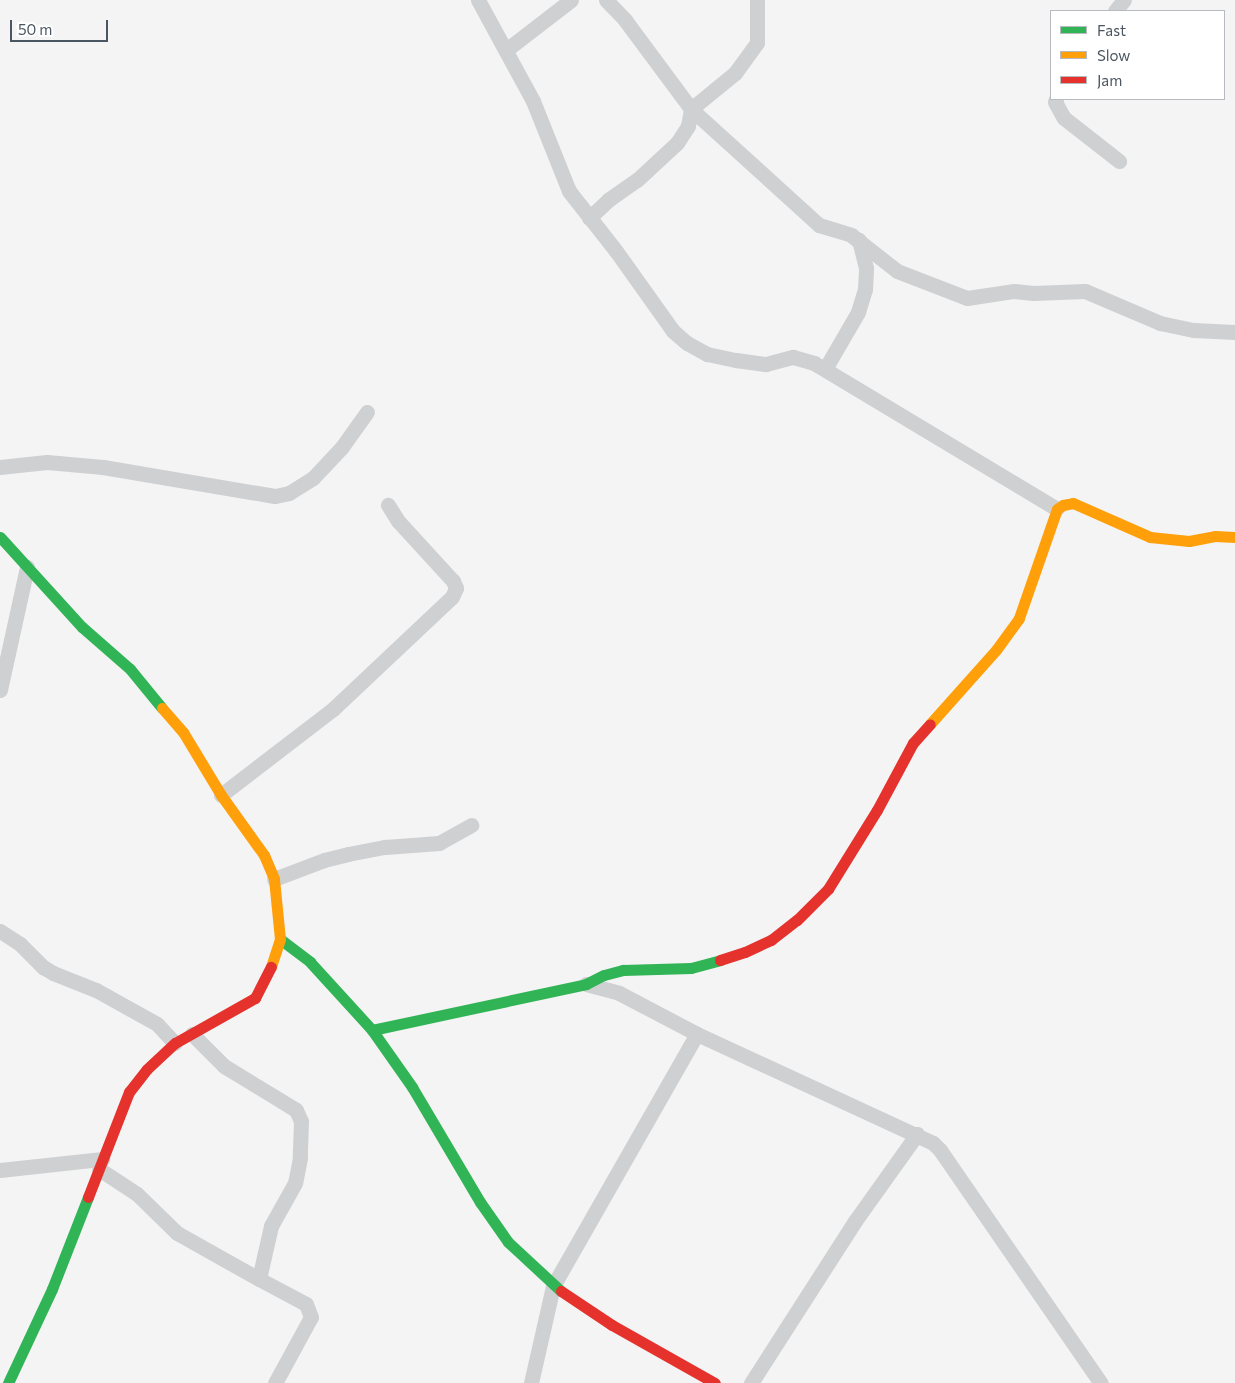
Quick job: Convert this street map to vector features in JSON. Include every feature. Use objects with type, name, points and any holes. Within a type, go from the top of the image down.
[{"type":"street","points":[[478,0],[506,50],[544,127],[569,192],[616,251],[674,331],[694,348],[708,354],[760,364],[771,363],[784,358],[803,359],[825,369],[1057,509]]},
{"type":"street","points":[[506,50],[571,0]]},
{"type":"street","points":[[606,0],[626,20],[690,109],[819,225],[842,231],[858,240],[897,271],[968,298],[1014,291],[1033,294],[1072,290],[1085,291],[1160,323],[1210,332],[1235,332]]},
{"type":"street","points":[[589,218],[608,200],[637,180],[677,143],[688,126],[690,109],[734,73],[757,43],[757,0]]},
{"type":"street","points":[[1116,10],[1124,0]]},
{"type":"street","points":[[1056,100],[1064,118],[1119,161]]},
{"type":"street","points":[[825,369],[858,312],[865,289],[866,268],[858,240]]},
{"type":"street","points":[[0,466],[47,462],[103,466],[275,496],[289,493],[313,478],[342,447],[367,412]]},
{"type":"street","points":[[372,1030],[586,984],[604,975],[623,970],[691,968],[744,952],[771,940],[797,920],[828,889],[877,810],[913,744],[996,650],[1019,618],[1057,509],[1063,505],[1073,503],[1150,537],[1189,541],[1214,536],[1235,537]]},
{"type":"street","points":[[221,795],[333,709],[452,597],[456,588],[453,581],[398,521],[388,505]]},
{"type":"street","points":[[0,537],[82,627],[130,669],[183,732],[221,795],[264,855],[274,879],[280,939],[269,974],[255,998],[175,1043],[147,1069],[129,1092],[52,1289],[8,1383]]},
{"type":"street","points":[[0,690],[27,567]]},
{"type":"street","points":[[274,879],[324,860],[348,854],[385,847],[439,843],[471,825]]},
{"type":"street","points":[[0,932],[20,944],[43,967],[53,973],[96,990],[157,1024],[175,1043]]},
{"type":"street","points":[[280,939],[310,962],[372,1030],[412,1087],[496,1226],[508,1242],[553,1286],[612,1325],[715,1383]]},
{"type":"street","points":[[586,984],[619,993],[697,1034],[916,1134],[940,1150],[1101,1383]]},
{"type":"street","points":[[192,1034],[224,1066],[238,1076],[268,1090],[296,1110],[299,1116],[302,1137],[295,1183],[271,1226],[259,1279]]},
{"type":"street","points":[[531,1383],[553,1286],[697,1034]]},
{"type":"street","points":[[751,1383],[855,1222],[916,1134]]},
{"type":"street","points":[[0,1170],[100,1164],[137,1194],[177,1233],[306,1304],[311,1313],[308,1323],[275,1383]]},
{"type":"traffic: fast","points":[[0,537],[82,627],[130,669],[162,708]]},
{"type":"traffic: fast","points":[[280,939],[310,962],[372,1030],[412,1087],[480,1202],[508,1242],[561,1291]]},
{"type":"traffic: fast","points":[[372,1030],[586,984],[604,975],[623,970],[691,968],[720,960]]},
{"type":"traffic: fast","points":[[8,1383],[52,1289],[88,1197]]},
{"type":"traffic: slow","points":[[930,724],[996,650],[1019,618],[1057,509],[1063,505],[1073,503],[1150,537],[1189,541],[1215,536],[1235,537]]},
{"type":"traffic: slow","points":[[162,708],[183,732],[221,795],[264,855],[274,879],[280,939],[271,967]]},
{"type":"traffic: jam","points":[[720,960],[745,952],[771,940],[797,920],[828,889],[877,810],[913,743],[930,724]]},
{"type":"traffic: jam","points":[[88,1197],[129,1092],[147,1069],[175,1043],[255,998],[271,967]]},
{"type":"traffic: jam","points":[[561,1291],[612,1325],[715,1383]]}]
